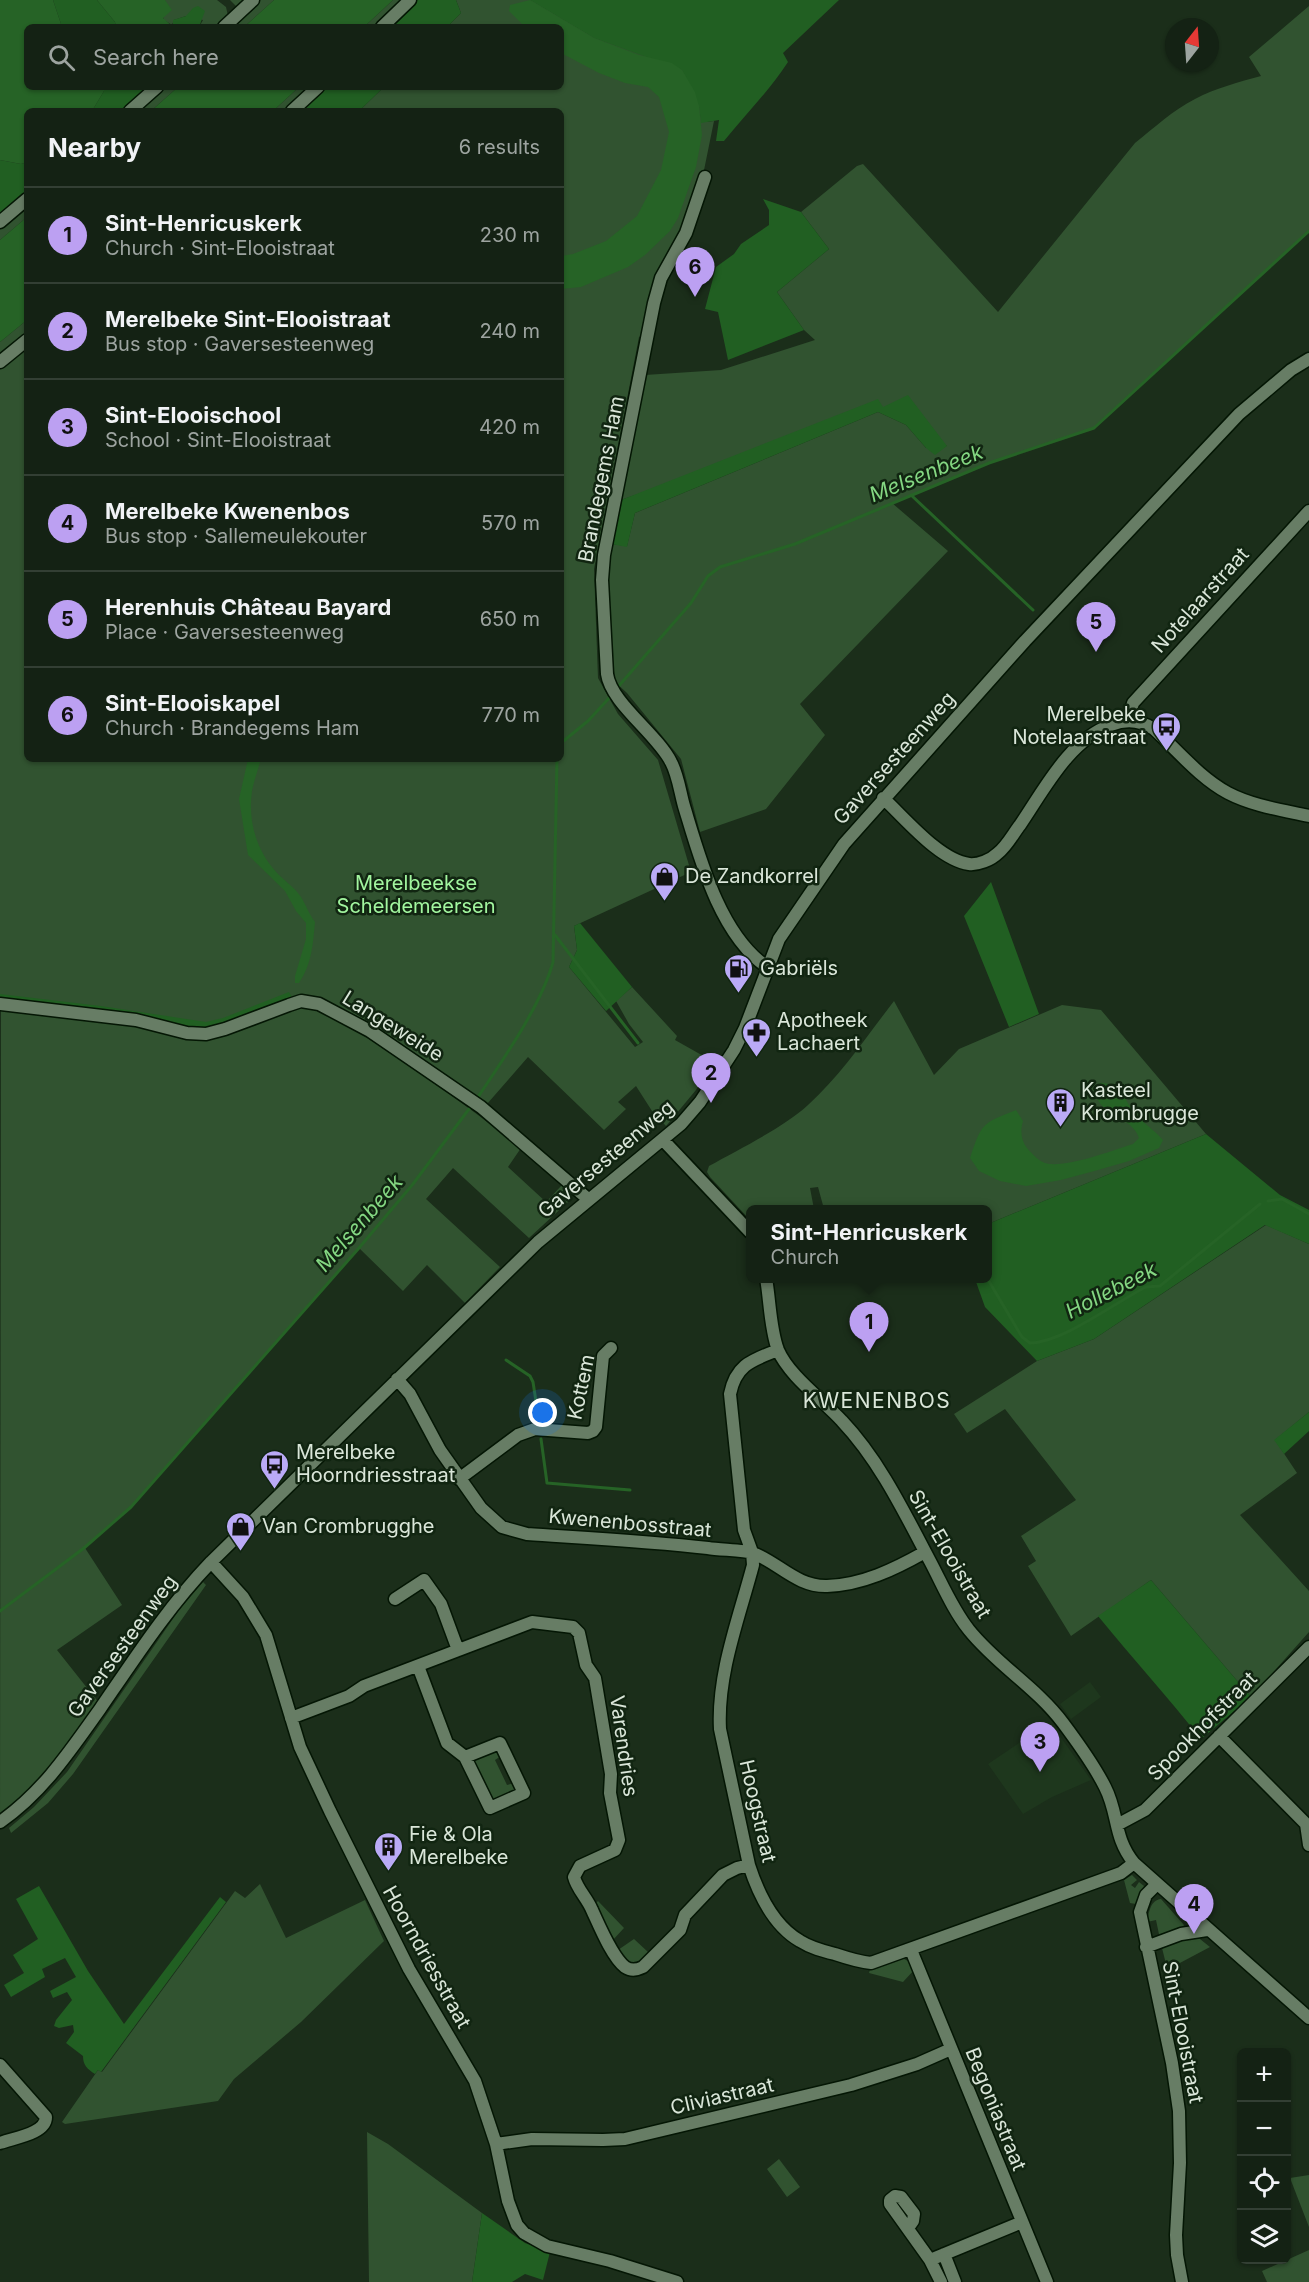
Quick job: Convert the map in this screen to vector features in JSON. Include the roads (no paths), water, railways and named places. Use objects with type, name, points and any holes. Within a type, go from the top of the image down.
[{"type":"street","points":[[227,24],[253,0]]},
{"type":"street","points":[[385,24],[410,0]]},
{"type":"street","points":[[133,108],[154,90]]},
{"type":"street","points":[[295,108],[315,90]]},
{"type":"street","name":"Brandegems Ham","points":[[705,177],[686,233],[661,278],[654,303],[607,539],[602,580],[606,674],[611,687],[648,730],[671,762],[712,891],[731,927],[751,953],[767,967]]},
{"type":"street","points":[[0,222],[24,202]]},
{"type":"street","points":[[0,362],[24,342]]},
{"type":"street","name":"Gaversesteenweg","points":[[0,1822],[29,1799],[60,1765],[164,1616],[211,1562],[538,1242],[588,1198],[663,1140],[700,1102],[718,1077],[745,1029],[779,939],[838,851],[1024,641],[1239,414],[1291,370],[1309,359]]},
{"type":"street","name":"Notelaarstraat","points":[[1128,721],[1133,703],[1144,690],[1309,511]]},
{"type":"street","points":[[883,798],[943,854],[955,861],[970,864],[984,862],[997,854],[1010,839],[1067,758],[1085,740],[1101,728],[1137,721],[1154,729],[1212,782],[1229,793],[1251,802],[1309,816]]},
{"type":"street","name":"Langeweide","points":[[0,1004],[136,1020],[187,1033],[206,1034],[289,1005],[311,1002],[361,1025],[479,1106],[588,1198]]},
{"type":"street","points":[[663,1140],[746,1228]]},
{"type":"street","name":"Sint-Elooistraat","points":[[767,1283],[778,1350],[792,1370],[842,1420],[861,1443],[905,1515],[954,1609],[969,1630],[988,1651],[1046,1701],[1063,1723],[1105,1788],[1119,1839],[1134,1863],[1156,1884],[1146,1895],[1140,1912],[1172,2063],[1179,2111],[1180,2163],[1176,2235],[1182,2282]]},
{"type":"street","name":"Kottem","points":[[459,1479],[518,1435],[527,1431],[535,1429],[588,1433],[593,1431],[596,1427],[603,1356],[611,1348]]},
{"type":"street","name":"Hoogstraat","points":[[778,1350],[741,1368],[732,1383],[730,1394],[744,1530],[752,1552],[753,1565],[723,1679],[719,1713],[720,1729],[749,1865],[766,1904],[791,1935],[801,1942],[860,1962],[871,1963],[1121,1873],[1134,1863]]},
{"type":"street","name":"Kwenenbosstraat","points":[[396,1379],[410,1394],[440,1450],[489,1518],[502,1527],[514,1531],[526,1534],[648,1541],[752,1552],[802,1582],[828,1586],[883,1573],[925,1552]]},
{"type":"street","name":"Hoorndriesstraat","points":[[211,1562],[243,1597],[266,1635],[300,1747],[388,1930],[475,2081],[496,2144],[511,2212],[517,2225],[524,2233],[547,2246],[610,2261],[677,2282]]},
{"type":"street","points":[[395,1599],[424,1580],[441,1604],[458,1650]]},
{"type":"street","name":"Varendries","points":[[291,1718],[349,1696],[364,1686],[532,1622],[573,1627],[579,1633],[586,1665],[595,1678],[611,1774],[610,1793],[620,1840],[615,1850],[580,1866],[574,1877],[597,1926],[624,1966],[636,1970],[643,1967],[680,1930],[685,1915],[723,1875],[736,1868],[749,1865]]},
{"type":"street","name":"Spookhofstraat","points":[[1117,1825],[1145,1810],[1309,1647]]},
{"type":"street","points":[[418,1666],[447,1743],[465,1757],[490,1808],[524,1792],[500,1743],[465,1757]]},
{"type":"street","points":[[1219,1736],[1307,1825],[1309,1845]]},
{"type":"street","points":[[1156,1884],[1309,2018]]},
{"type":"street","points":[[1146,1947],[1181,1934],[1207,1930]]},
{"type":"street","name":"Begoniastraat","points":[[911,1950],[1047,2282]]},
{"type":"street","name":"Cliviastraat","points":[[496,2144],[532,2139],[626,2139],[851,2085],[917,2064],[951,2049]]},
{"type":"street","points":[[0,2065],[46,2117],[46,2122],[41,2129],[0,2143]]},
{"type":"street","points":[[930,2260],[1022,2222]]},
{"type":"street","points":[[908,2228],[930,2260],[941,2282]]},
{"type":"street","points":[[944,2254],[955,2282]]},
{"type":"waterway","name":"Melsenbeek","points":[[617,688],[691,603],[708,576],[720,567],[795,544],[989,463],[1094,428],[1309,231]]},
{"type":"waterway","points":[[911,495],[1033,610]]},
{"type":"waterway","name":"Melsenbeek","points":[[564,741],[588,721],[611,696]]},
{"type":"waterway","name":"Melsenbeek","points":[[476,1100],[530,1015],[540,997],[553,962],[557,762]]},
{"type":"waterway","points":[[555,935],[638,1043]]},
{"type":"waterway","name":"Melsenbeek","points":[[0,1611],[84,1548],[131,1507],[359,1248],[413,1184],[472,1105]]},
{"type":"waterway","name":"Hollebeek","points":[[1268,1201],[1282,1199],[1309,1214]]},
{"type":"waterway","name":"Hollebeek","points":[[990,1283],[1022,1337],[1030,1343],[1043,1341],[1089,1321],[1146,1287],[1160,1286],[1260,1204]]},
{"type":"waterway","points":[[506,1360],[530,1376],[539,1421]]},
{"type":"waterway","points":[[541,1439],[547,1483],[630,1490]]},
{"type":"place","name":"Sint-Elooiskapel","points":[[695,297]]},
{"type":"place","name":"Herenhuis Château Bayard","points":[[1096,652]]},
{"type":"place","name":"Merelbeke Notelaarstraat","points":[[1167,752]]},
{"type":"place","name":"De Zandkorrel","points":[[664,902]]},
{"type":"place","name":"Gabriëls","points":[[739,994]]},
{"type":"place","name":"Apotheek Lachaert","points":[[756,1058]]},
{"type":"place","name":"Merelbeke Sint-Elooistraat","points":[[711,1103]]},
{"type":"place","name":"Kasteel Krombrugge","points":[[1060,1128]]},
{"type":"place","name":"Sint-Henricuskerk","points":[[869,1352]]},
{"type":"place","name":"Merelbeke Hoorndriesstraat","points":[[275,1490]]},
{"type":"place","name":"Van Crombrugghe","points":[[241,1552]]},
{"type":"place","name":"Sint-Elooischool","points":[[1040,1772]]},
{"type":"place","name":"Fie & Ola Merelbeke","points":[[388,1872]]},
{"type":"place","name":"Merelbeke Kwenenbos","points":[[1194,1934]]},
{"type":"district","name":"KWENENBOS","points":[[877,1400]]},
{"type":"park label","name":"Merelbeekse Scheldemeersen","points":[[416,894]]}]
